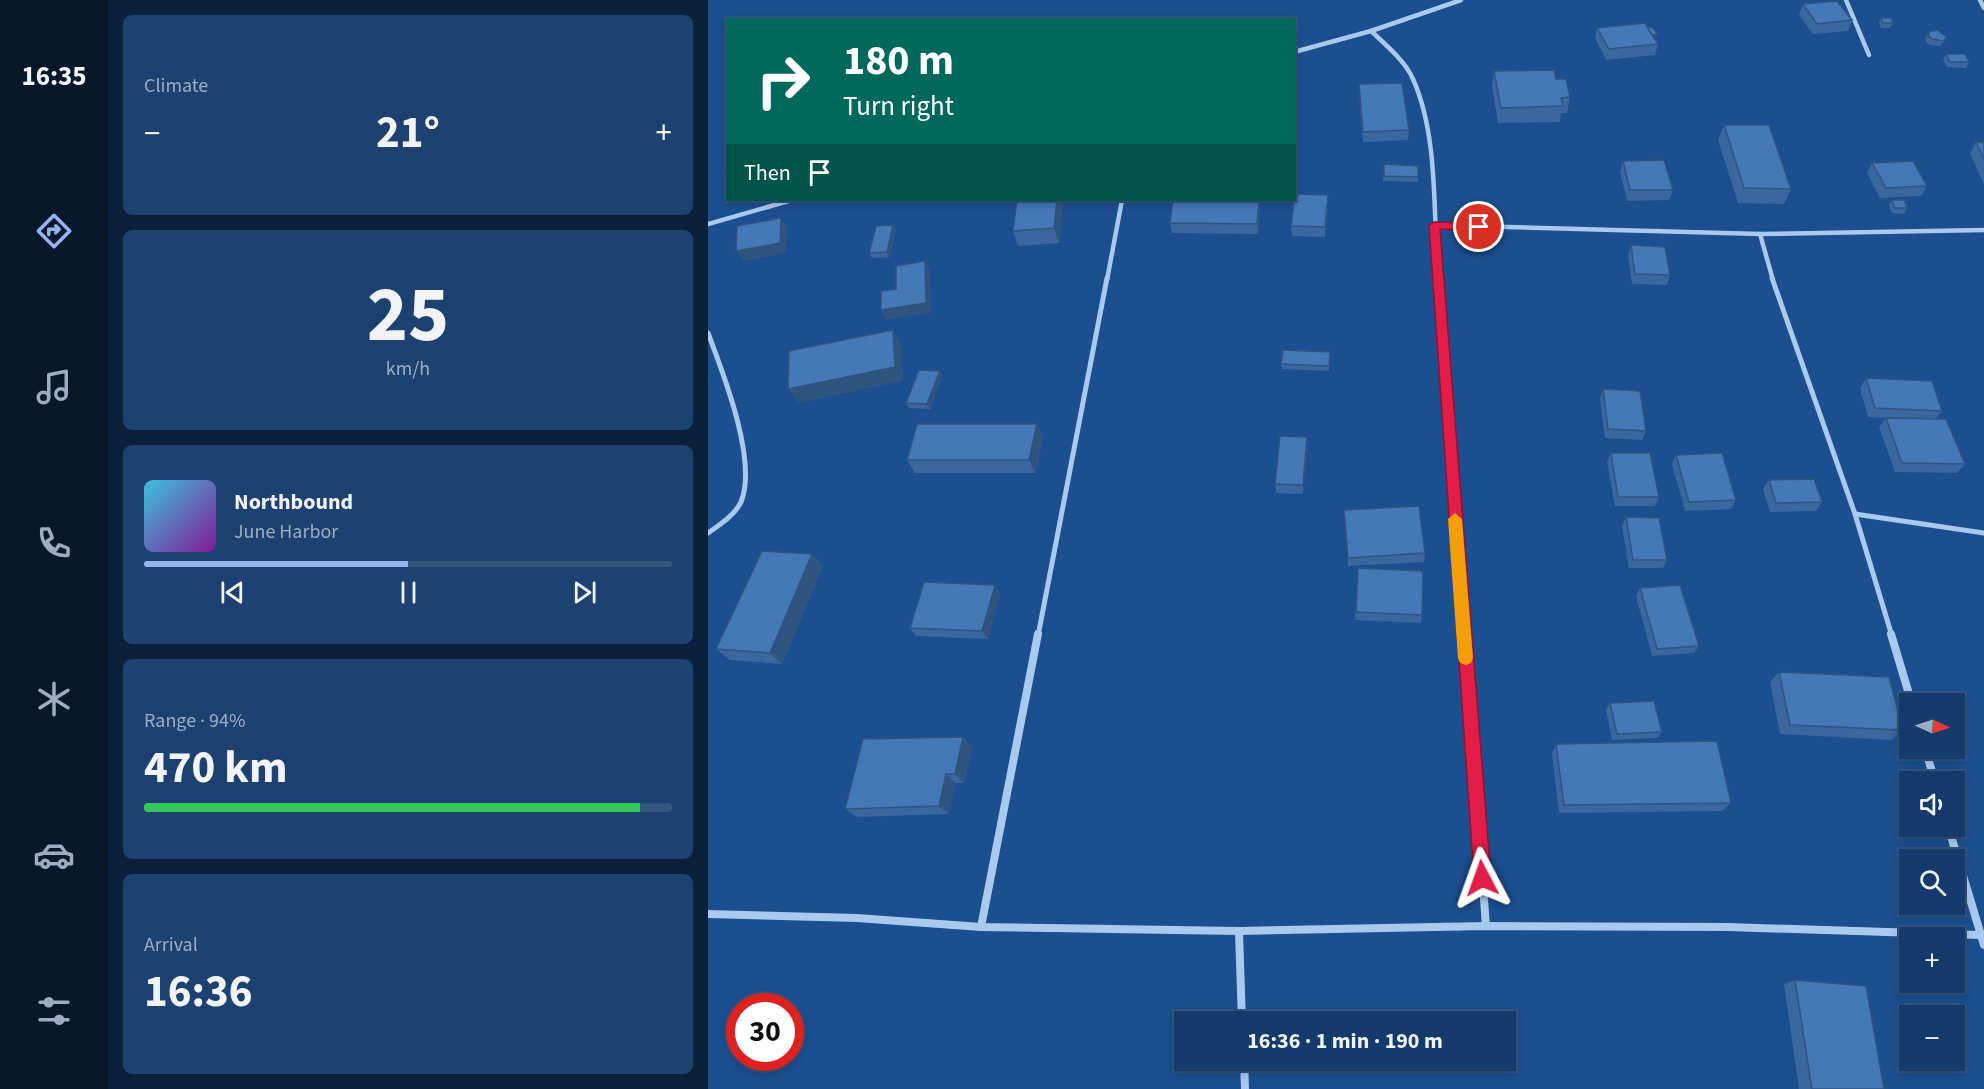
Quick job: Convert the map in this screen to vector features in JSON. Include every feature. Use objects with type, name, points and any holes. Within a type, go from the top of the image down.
[{"type":"street","points":[[1296,51],[1371,31],[1461,0]]},
{"type":"street","points":[[1846,0],[1869,55]]},
{"type":"street","points":[[1980,0],[1984,8]]},
{"type":"street","points":[[1371,31],[1387,46],[1413,78],[1431,138],[1434,225],[1486,926]]},
{"type":"street","points":[[708,224],[788,201]]},
{"type":"street","points":[[981,927],[1122,201]]},
{"type":"street","points":[[1434,225],[1760,234],[1984,231]]},
{"type":"street","points":[[1760,234],[1778,298],[1855,514],[1909,693]]},
{"type":"street","points":[[708,333],[740,430],[746,481],[742,501],[729,518],[708,533]]},
{"type":"street","points":[[1855,514],[1984,533]]},
{"type":"street","points":[[1951,837],[1984,945]]},
{"type":"street","points":[[708,914],[856,918],[981,927],[1239,931],[1486,926],[1728,927],[1980,935]]},
{"type":"street","points":[[1239,931],[1242,1011]]},
{"type":"street","points":[[1244,1071],[1245,1089]]},
{"type":"building","points":[[1837,1],[1852,20],[1817,24],[1803,4]]},
{"type":"building","points":[[1881,18],[1891,18],[1893,23],[1883,23]]},
{"type":"building","points":[[1645,23],[1658,44],[1609,49],[1597,28]]},
{"type":"building","points":[[1652,27],[1658,34],[1652,35],[1648,28]]},
{"type":"building","points":[[1937,30],[1947,37],[1943,41],[1929,37],[1929,32]]},
{"type":"building","points":[[1946,54],[1965,54],[1969,62],[1950,62]]},
{"type":"building","points":[[1554,70],[1556,79],[1566,79],[1570,97],[1561,98],[1563,106],[1501,108],[1494,71]]},
{"type":"building","points":[[1402,83],[1409,130],[1363,132],[1359,84]]},
{"type":"building","points":[[1724,125],[1769,125],[1791,189],[1744,188]]},
{"type":"building","points":[[1976,142],[1984,143],[1984,159]]},
{"type":"building","points":[[1664,160],[1673,190],[1630,190],[1623,161]]},
{"type":"building","points":[[1913,161],[1927,186],[1886,188],[1872,163]]},
{"type":"building","points":[[1384,164],[1418,166],[1418,177],[1384,176]]},
{"type":"building","points":[[726,171],[726,187],[723,172]]},
{"type":"building","points":[[1296,194],[1328,195],[1325,227],[1291,226]]},
{"type":"building","points":[[1892,200],[1904,200],[1907,208],[1895,208]]},
{"type":"building","points":[[1017,201],[1057,201],[1054,228],[1013,231]]},
{"type":"building","points":[[1173,201],[1259,201],[1257,224],[1170,223]]},
{"type":"building","points":[[781,218],[780,243],[736,251],[737,226]]},
{"type":"building","points":[[893,225],[887,252],[869,253],[876,226]]},
{"type":"building","points":[[1631,245],[1665,247],[1670,275],[1635,274]]},
{"type":"building","points":[[925,261],[926,303],[881,310],[881,291],[896,289],[896,266]]},
{"type":"building","points":[[893,330],[895,367],[788,389],[789,351]]},
{"type":"building","points":[[1283,350],[1330,352],[1329,366],[1281,364]]},
{"type":"building","points":[[919,370],[940,371],[927,404],[906,403]]},
{"type":"building","points":[[1866,378],[1932,381],[1942,411],[1875,408]]},
{"type":"building","points":[[1603,389],[1640,391],[1646,431],[1608,429]]},
{"type":"building","points":[[1886,418],[1946,419],[1965,464],[1902,463]]},
{"type":"building","points":[[917,424],[1037,424],[1029,460],[907,460]]},
{"type":"building","points":[[1280,436],[1307,437],[1303,485],[1275,484]]},
{"type":"building","points":[[1611,453],[1650,453],[1659,497],[1618,497]]},
{"type":"building","points":[[1722,453],[1736,500],[1689,502],[1676,455]]},
{"type":"building","points":[[1814,479],[1822,502],[1776,503],[1769,480]]},
{"type":"building","points":[[1419,506],[1425,553],[1348,558],[1344,510]]},
{"type":"building","points":[[1626,517],[1659,518],[1667,560],[1633,560]]},
{"type":"building","points":[[762,551],[812,554],[770,653],[716,649]]},
{"type":"building","points":[[1358,568],[1423,571],[1422,615],[1356,612]]},
{"type":"building","points":[[924,582],[995,585],[982,631],[910,628]]},
{"type":"building","points":[[1680,585],[1699,646],[1657,649],[1640,588]]},
{"type":"building","points":[[1779,672],[1889,677],[1899,715],[1899,730],[1790,725]]},
{"type":"building","points":[[1654,701],[1662,732],[1617,734],[1610,703]]},
{"type":"building","points":[[963,737],[955,774],[946,774],[939,806],[845,809],[863,739]]},
{"type":"building","points":[[1717,741],[1731,803],[1564,805],[1556,744]]},
{"type":"building","points":[[1795,980],[1866,986],[1884,1089],[1812,1089]]},
{"type":"slow traffic","points":[[1455,519],[1466,658]]},
{"type":"route","points":[[1479,227],[1434,225],[1482,878]]}]
